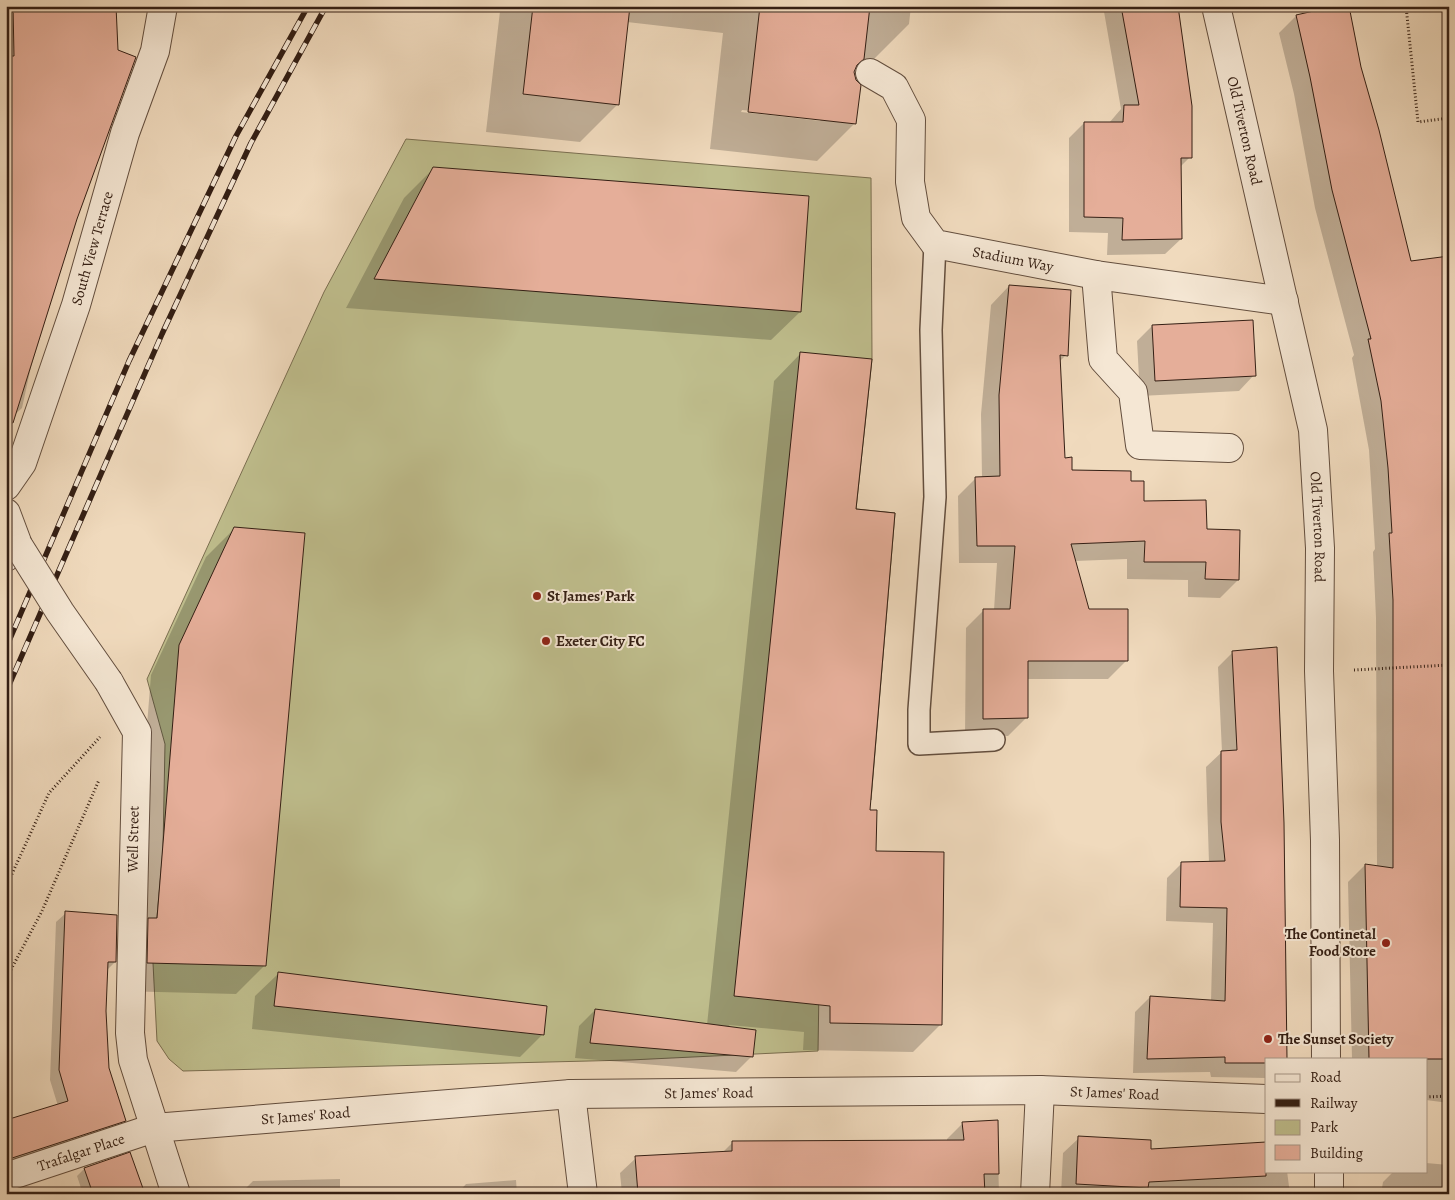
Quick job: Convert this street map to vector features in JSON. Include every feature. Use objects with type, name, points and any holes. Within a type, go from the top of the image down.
[{"type":"street","name":"South View Terrace","points":[[6,486],[22,463],[73,314],[126,133],[155,51],[163,6]]},
{"type":"street","name":"Old Tiverton Road","points":[[1216,6],[1313,430],[1320,548],[1318,672],[1325,840],[1326,1058]]},
{"type":"street","points":[[870,72],[894,87],[911,120],[910,182],[916,218],[935,244]]},
{"type":"street","name":"Stadium Way","points":[[935,244],[1096,275],[1284,301]]},
{"type":"street","points":[[1096,275],[1103,359],[1133,392],[1140,446],[1229,448]]},
{"type":"street","name":"Well Street","points":[[6,513],[12,551],[60,612],[109,682],[137,732],[130,1033],[133,1060],[176,1194]]},
{"type":"street","points":[[1035,1194],[1040,1090]]},
{"type":"street","name":"St James' Road","points":[[154,1128],[571,1094],[1040,1090],[1265,1099]]},
{"type":"street","points":[[571,1094],[583,1194]]},
{"type":"street","name":"Trafalgar Place","points":[[6,1177],[154,1128]]},
{"type":"street","points":[[1328,1172],[1329,1194]]},
{"type":"lane","points":[[935,244],[931,330],[935,497],[919,710],[919,744],[994,740]]},
{"type":"path","points":[[1406,6],[1418,122],[1449,118]]},
{"type":"path","points":[[1358,670],[1449,665]]},
{"type":"path","points":[[6,886],[49,793],[124,711]]},
{"type":"path","points":[[6,979],[42,911],[98,780],[135,769]]},
{"type":"path","points":[[1428,1097],[1449,1096]]},
{"type":"green space","name":"St James' Park","points":[[406,139],[871,178],[872,359],[856,509],[895,513],[871,800],[822,797],[818,1051],[630,1060],[183,1071],[169,1059],[157,1041],[153,963],[163,849],[165,744],[147,679],[324,292]]},
{"type":"building","points":[[13,6],[116,6],[118,50],[136,57],[77,219],[13,423],[6,422],[6,56],[14,56]]},
{"type":"building","points":[[533,6],[630,6],[619,105],[523,94]]},
{"type":"building","points":[[760,6],[870,6],[864,59],[857,65],[854,72],[856,80],[861,85],[856,124],[748,112]]},
{"type":"building","points":[[1121,6],[1178,6],[1192,106],[1192,158],[1181,158],[1182,239],[1122,240],[1123,218],[1084,217],[1084,122],[1123,122],[1124,105],[1139,105]]},
{"type":"building","points":[[1336,6],[1349,6],[1361,67],[1379,130],[1411,261],[1449,256],[1449,1059],[1369,1058],[1365,864],[1393,868],[1393,600],[1389,533],[1392,533],[1388,468],[1381,401],[1368,339],[1371,339],[1332,190],[1296,15]]},
{"type":"building","points":[[433,167],[809,196],[801,312],[374,279]]},
{"type":"building","points":[[1009,285],[1071,290],[1068,356],[1060,355],[1065,458],[1072,457],[1072,470],[1131,471],[1131,481],[1144,481],[1144,501],[1206,500],[1207,529],[1240,530],[1239,580],[1205,579],[1206,562],[1144,562],[1145,541],[1071,544],[1089,609],[1128,609],[1128,661],[1028,661],[1028,718],[983,719],[983,609],[1010,609],[1015,546],[977,546],[975,477],[1000,476],[999,395]]},
{"type":"building","points":[[1253,320],[1256,376],[1155,381],[1152,325]]},
{"type":"building","points":[[800,352],[872,359],[856,509],[895,513],[870,810],[877,810],[876,851],[944,852],[942,1025],[830,1023],[830,1006],[734,996]]},
{"type":"building","points":[[234,527],[305,533],[266,966],[147,963],[148,918],[157,918],[179,645]]},
{"type":"building","points":[[1277,647],[1284,823],[1287,1058],[1265,1058],[1265,1063],[1225,1063],[1225,1057],[1147,1059],[1150,996],[1225,1001],[1227,908],[1180,907],[1181,862],[1225,861],[1221,822],[1221,751],[1237,750],[1232,651]]},
{"type":"building","points":[[65,911],[117,915],[116,962],[108,962],[106,1011],[109,1068],[126,1121],[6,1160],[6,1120],[68,1101],[59,1070]]},
{"type":"building","points":[[278,972],[547,1006],[544,1035],[274,1006]]},
{"type":"building","points":[[595,1009],[756,1030],[753,1057],[590,1043]]},
{"type":"building","points":[[998,1120],[999,1174],[984,1174],[985,1194],[638,1194],[635,1156],[732,1151],[732,1141],[964,1140],[962,1122]]},
{"type":"building","points":[[1078,1136],[1151,1140],[1151,1149],[1265,1142],[1266,1176],[1149,1182],[1148,1188],[1076,1184]]},
{"type":"building","points":[[130,1152],[145,1194],[93,1194],[84,1168]]},
{"type":"railway","points":[[6,648],[129,361],[236,136],[308,6]]},
{"type":"railway","points":[[6,692],[162,334],[251,143],[326,6]]},
{"type":"place","name":"St James' Park","points":[[537,596]]},
{"type":"place","name":"Exeter City FC","points":[[546,641]]},
{"type":"place","name":"The Continetal Food Store","points":[[1386,943]]},
{"type":"place","name":"The Sunset Society","points":[[1268,1039]]}]
